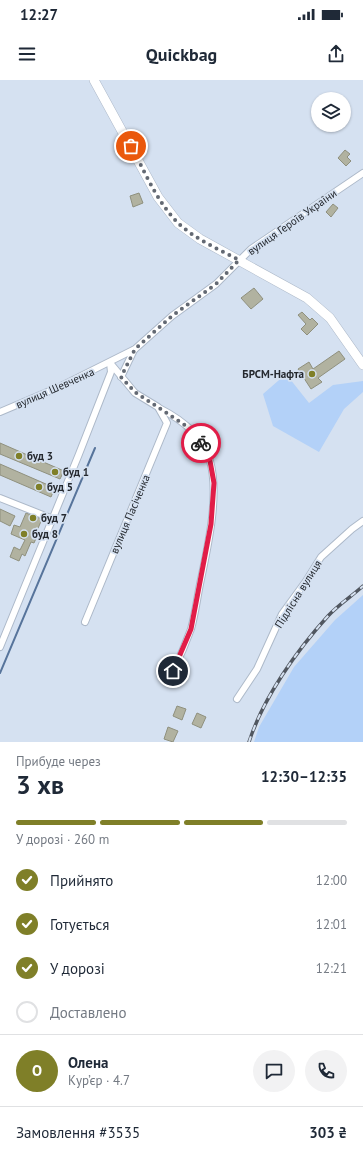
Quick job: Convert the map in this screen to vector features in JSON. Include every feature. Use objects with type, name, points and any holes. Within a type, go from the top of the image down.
[{"type":"main road","points":[[94,80],[158,198],[168,212],[188,231],[306,298],[320,309],[343,336],[363,365]]},
{"type":"street","name":"вулиця Героїв України","points":[[110,363],[135,349],[172,316],[216,284],[251,249],[363,173]]},
{"type":"street","points":[[121,377],[135,349]]},
{"type":"street","points":[[110,363],[135,392],[179,420],[195,435],[210,461],[214,483],[211,524],[191,629],[173,671]]},
{"type":"street","points":[[0,647],[53,519],[111,372],[110,363]]},
{"type":"street","name":"вулиця Шевченка","points":[[0,412],[110,363]]},
{"type":"street","name":"вулиця Пасіченка","points":[[85,622],[166,428],[167,423],[158,407]]},
{"type":"street","points":[[0,498],[53,519]]},
{"type":"street","name":"Підлісна вулиця","points":[[237,699],[257,669],[282,614],[321,557],[347,533],[363,522]]},
{"type":"shaded area","points":[[286,374],[309,403],[333,385],[363,381],[363,392],[344,409],[319,452],[273,426],[263,394]]},
{"type":"shaded area","points":[[363,595],[363,742],[254,742],[259,727],[294,667],[335,620]]},
{"type":"building","points":[[345,150],[350,154],[347,157],[351,161],[346,166],[338,158]]},
{"type":"building","points":[[139,193],[143,203],[133,207],[130,196]]},
{"type":"building","points":[[333,204],[338,208],[331,217],[326,212]]},
{"type":"building","points":[[254,288],[263,299],[251,309],[241,298]]},
{"type":"building","points":[[302,312],[310,320],[312,318],[318,324],[307,335],[301,329],[306,324],[298,315]]},
{"type":"building","name":"БРСМ-Нафта","points":[[339,351],[345,359],[318,378],[322,382],[311,389],[298,369],[309,362],[313,369]]},
{"type":"building","points":[[0,443],[64,471],[60,479],[0,454]]},
{"type":"building","points":[[0,464],[55,488],[51,497],[0,475]]},
{"type":"building","points":[[0,509],[15,516],[10,526],[0,521]]},
{"type":"building","points":[[26,513],[42,519],[36,533],[38,534],[34,543],[31,542],[25,556],[22,554],[19,561],[10,557],[14,547],[20,550],[25,540],[11,534],[14,525],[20,527]]},
{"type":"building","points":[[177,706],[186,709],[182,720],[173,716]]},
{"type":"building","points":[[197,713],[206,717],[201,728],[192,724]]},
{"type":"building","points":[[168,727],[178,731],[173,742],[164,739]]},
{"type":"waterway","points":[[0,673],[95,448]]},
{"type":"railway","points":[[249,742],[255,725],[272,692],[293,659],[328,616],[363,586]]},
{"type":"way so far","points":[[131,146],[158,198],[178,223],[200,239],[239,260],[216,284],[172,316],[135,349],[121,377],[135,392],[189,428],[201,443]]},
{"type":"place","name":"БРСМ-Нафта","points":[[312,374]]},
{"type":"place","name":"буд 3","points":[[19,456]]},
{"type":"place","name":"буд 1","points":[[55,472]]},
{"type":"place","name":"буд 5","points":[[39,487]]},
{"type":"place","name":"буд 7","points":[[33,518]]},
{"type":"place","name":"буд 8","points":[[24,534]]},
{"type":"route","points":[[173,671],[191,629],[211,524],[214,483],[210,461],[201,443]]}]
